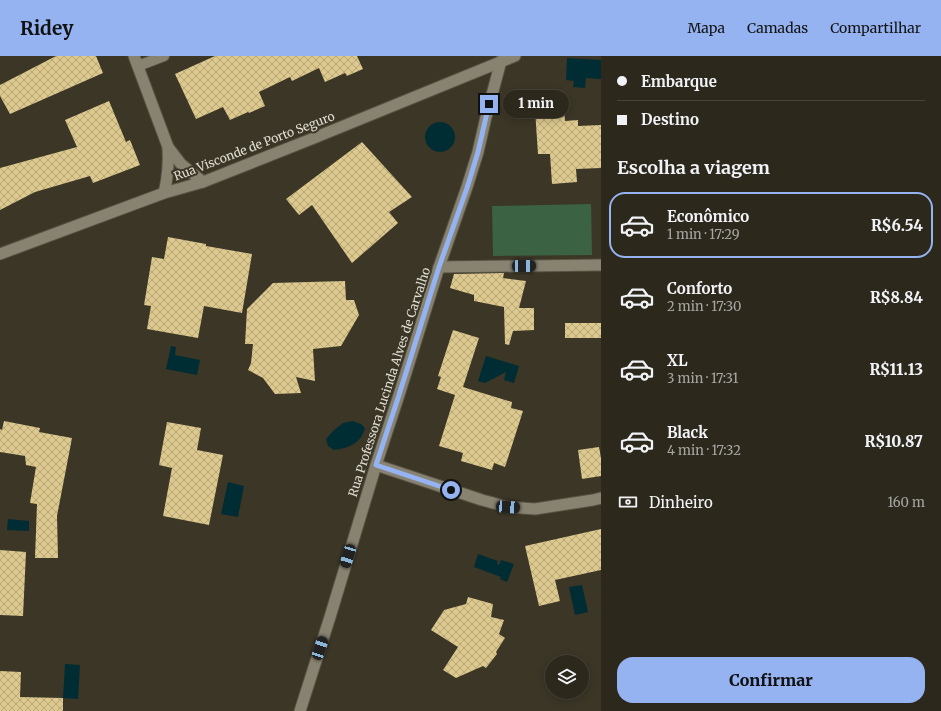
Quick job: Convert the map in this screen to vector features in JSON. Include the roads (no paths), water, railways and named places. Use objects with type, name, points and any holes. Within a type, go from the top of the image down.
[{"type":"street","name":"Rua Visconde de Porto Seguro","points":[[0,254],[164,193],[203,182],[515,56]]},
{"type":"street","points":[[136,61],[168,147],[181,164],[203,182]]},
{"type":"street","name":"Rua Professora Lucinda Alves de Carvalho","points":[[300,711],[439,267],[467,188],[478,152],[501,61]]},
{"type":"street","points":[[164,193],[168,176],[168,147]]},
{"type":"street","points":[[439,267],[601,265]]},
{"type":"street","points":[[376,465],[482,500],[508,507],[535,509],[601,498]]},
{"type":"lane","points":[[136,61],[164,56]]},
{"type":"water","points":[[567,58],[601,60],[601,79],[586,78],[585,88],[573,87],[574,81],[566,80]]},
{"type":"water","points":[[440,122],[450,127],[455,137],[450,147],[440,152],[430,147],[425,137],[430,127]]},
{"type":"water","points":[[171,346],[176,347],[175,355],[200,360],[197,375],[166,369]]},
{"type":"water","points":[[486,356],[519,366],[514,383],[504,380],[506,372],[485,383],[478,381]]},
{"type":"water","points":[[353,421],[361,424],[365,428],[357,441],[344,448],[334,450],[328,446],[326,439],[333,431],[343,423]]},
{"type":"water","points":[[228,482],[244,486],[238,517],[221,514]]},
{"type":"water","points":[[8,519],[29,521],[29,531],[7,530]]},
{"type":"water","points":[[478,554],[498,561],[497,564],[499,565],[501,560],[514,564],[507,582],[500,579],[501,577],[474,567]]},
{"type":"water","points":[[582,585],[588,612],[575,615],[569,587]]},
{"type":"water","points":[[65,664],[80,665],[78,699],[63,698]]}]
